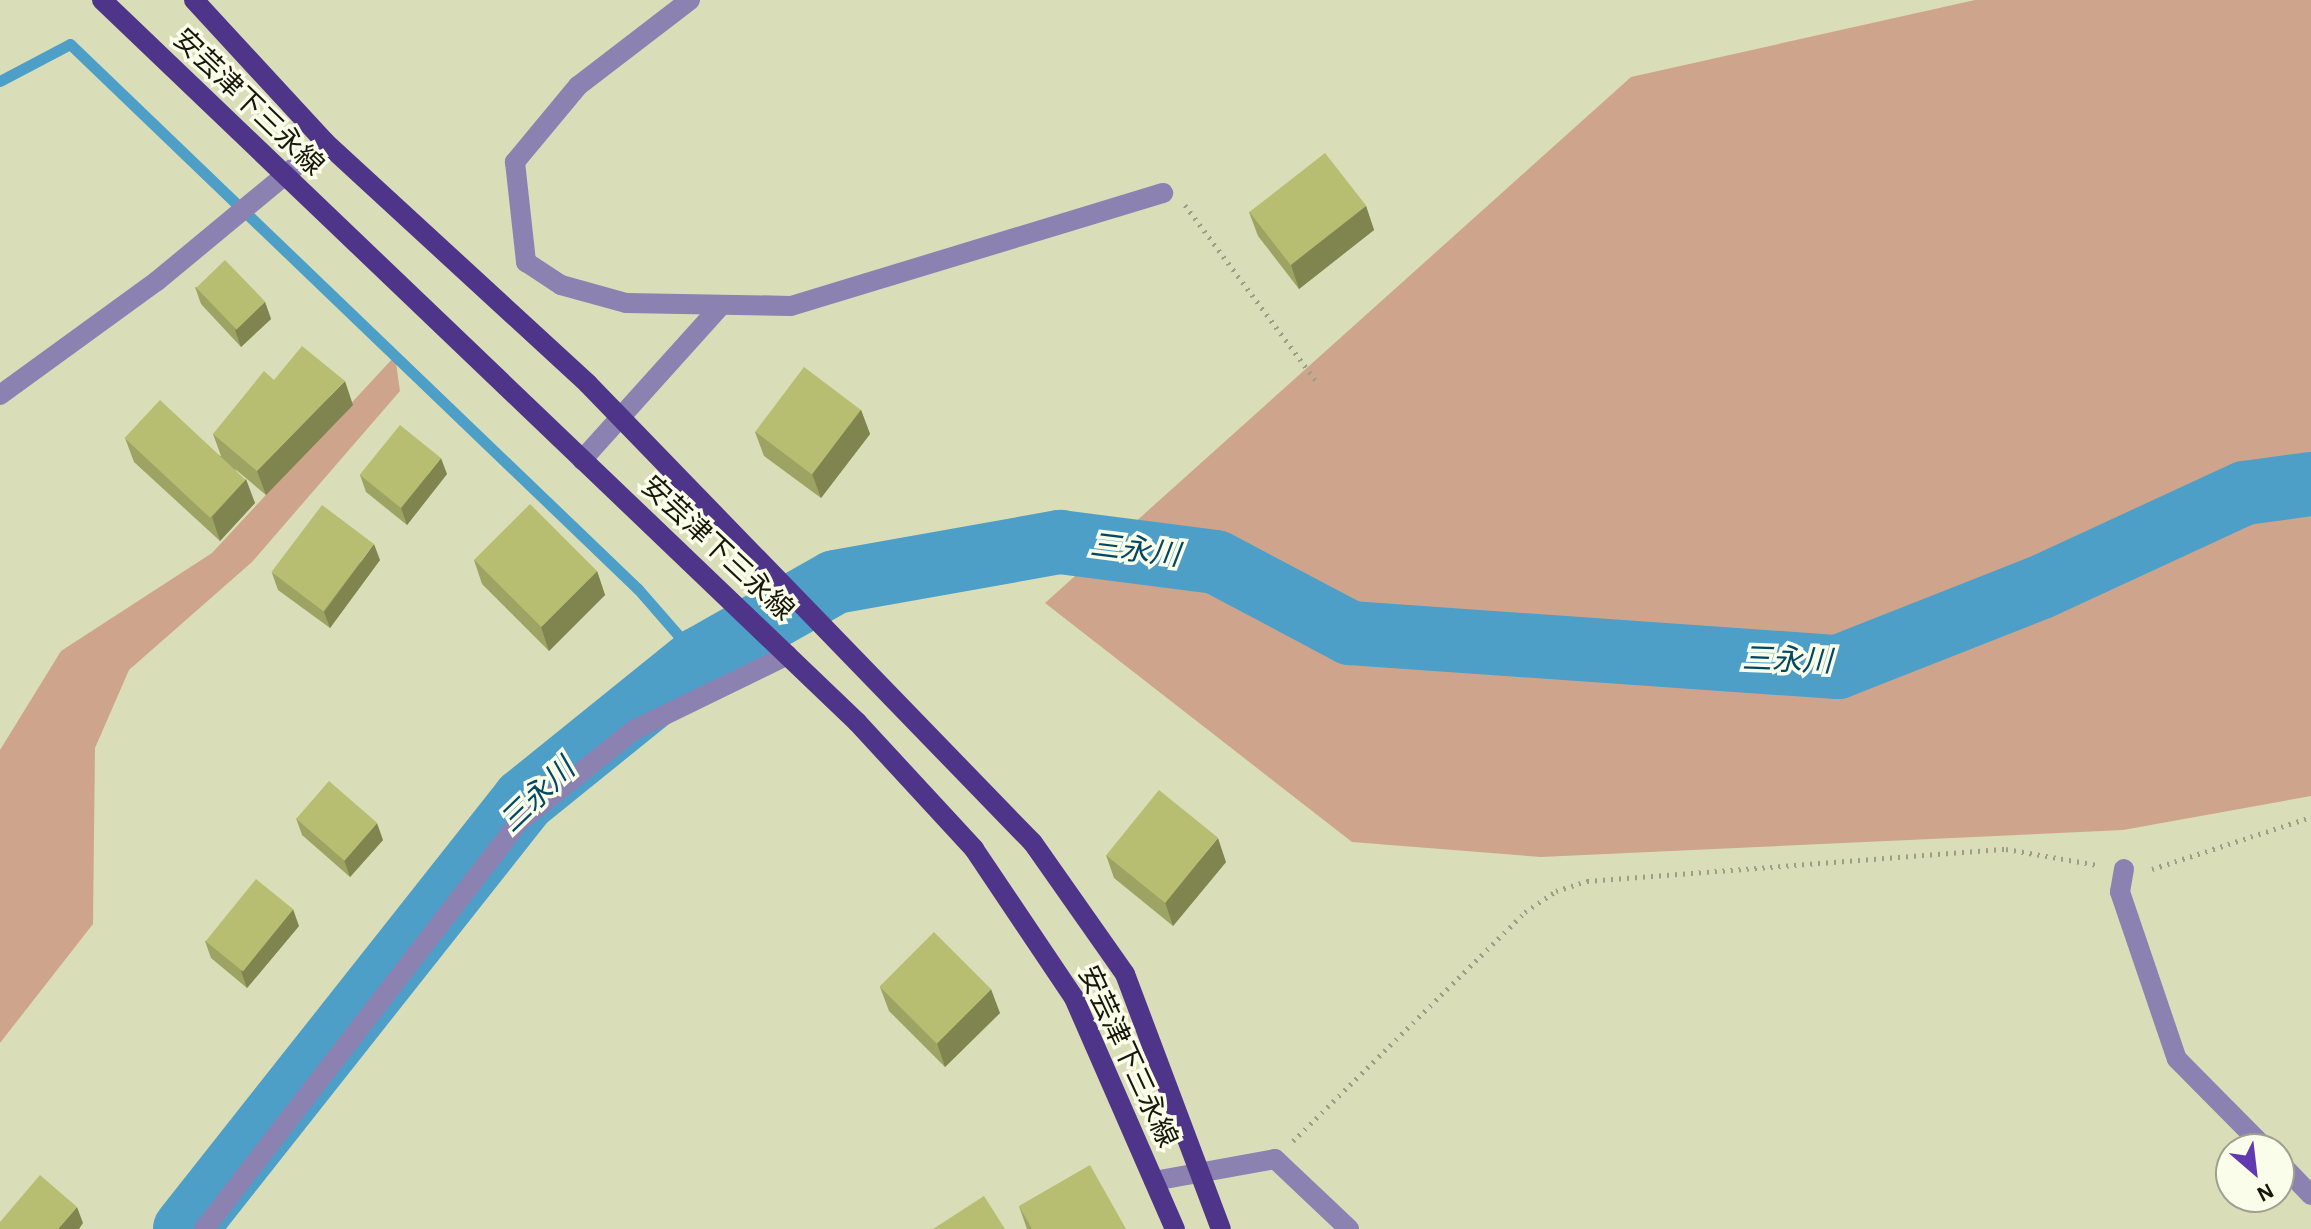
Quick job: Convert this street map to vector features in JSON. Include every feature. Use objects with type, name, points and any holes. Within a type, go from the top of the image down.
[{"type":"main road","name":"安芸津下三永線","points":[[102,0],[788,655],[974,849],[1074,998],[1175,1229]]},
{"type":"main road","name":"安芸津下三永線","points":[[194,0],[325,142],[618,415],[839,638],[1033,843],[1125,974],[1221,1229]]},
{"type":"street","points":[[690,0],[578,86],[515,162],[514,187],[526,262],[561,285],[626,303],[719,308],[791,306],[1163,193]]},
{"type":"street","points":[[0,395],[233,221],[325,142]]},
{"type":"street","points":[[582,460],[618,415],[719,308]]},
{"type":"street","points":[[204,1229],[519,822],[634,730],[788,655]]},
{"type":"street","points":[[2124,869],[2120,892],[2177,1059],[2250,1133]]},
{"type":"street","points":[[1154,1181],[1199,1167],[1275,1159],[1349,1229]]},
{"type":"street","points":[[2295,1178],[2311,1195]]},
{"type":"path","points":[[1163,193],[1189,207],[1317,382]]},
{"type":"path","points":[[1275,1159],[1525,912],[1556,891],[1587,881],[2006,849],[2124,869],[2167,869],[2311,817]]},
{"type":"shaded area","points":[[1975,0],[2311,0],[2311,796],[2123,830],[1541,857],[1352,842],[1045,603],[1631,77]]},
{"type":"shaded area","points":[[395,356],[400,391],[252,562],[129,670],[95,748],[93,924],[0,1043],[0,750],[61,651],[212,553]]},
{"type":"building","points":[[1325,153],[1366,206],[1291,265],[1249,212]]},
{"type":"building","points":[[225,260],[265,302],[237,330],[196,288]]},
{"type":"building","points":[[302,346],[345,381],[257,471],[213,434],[264,371],[274,380]]},
{"type":"building","points":[[804,367],[861,410],[812,474],[755,432]]},
{"type":"building","points":[[160,400],[246,480],[210,518],[125,438]]},
{"type":"building","points":[[400,425],[441,458],[401,508],[360,475]]},
{"type":"building","points":[[530,504],[597,571],[541,627],[474,560]]},
{"type":"building","points":[[322,505],[374,544],[323,611],[271,572]]},
{"type":"building","points":[[329,781],[377,823],[344,861],[296,819]]},
{"type":"building","points":[[1159,790],[1218,838],[1165,903],[1106,855]]},
{"type":"building","points":[[256,879],[293,909],[243,971],[206,941]]},
{"type":"building","points":[[934,932],[991,989],[937,1044],[880,986]]},
{"type":"building","points":[[1090,1165],[1126,1229],[1032,1229],[1019,1206]]},
{"type":"building","points":[[40,1175],[77,1207],[58,1229],[0,1229],[0,1222]]},
{"type":"building","points":[[984,1196],[1005,1229],[933,1229]]},
{"type":"waterway","points":[[0,81],[70,44],[638,589],[699,659]]},
{"type":"waterway","name":"三永川","points":[[185,1229],[524,800],[699,659],[835,582],[1060,542],[1216,562],[1350,633],[1838,667],[2039,588],[2245,493],[2311,484]]}]
